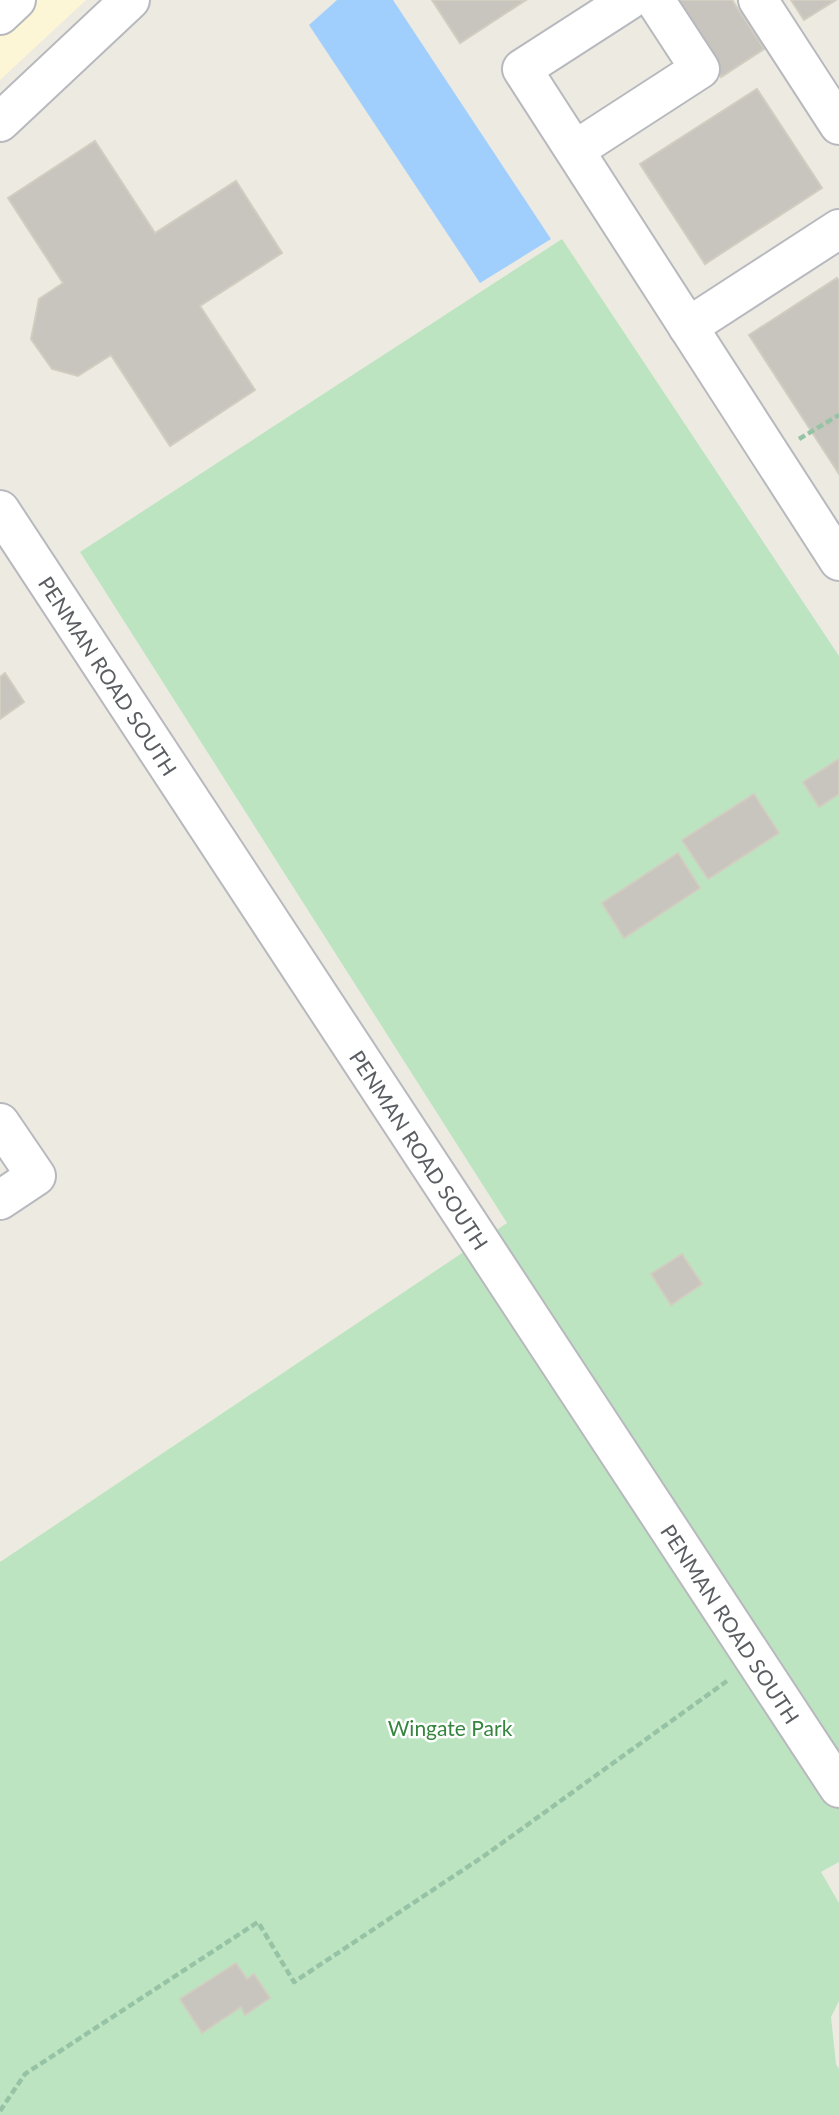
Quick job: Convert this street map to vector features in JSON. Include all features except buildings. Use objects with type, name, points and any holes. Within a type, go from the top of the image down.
[{"type":"street","points":[[0,15],[16,0]]},
{"type":"street","points":[[629,0],[522,69],[839,561]]},
{"type":"street","points":[[575,150],[699,69],[655,0]]},
{"type":"street","points":[[758,0],[839,125]]},
{"type":"street","points":[[0,122],[113,6]]},
{"type":"street","points":[[688,327],[839,229]]},
{"type":"street","name":"PENMAN ROAD SOUTH","points":[[0,510],[839,1788]]},
{"type":"street","points":[[0,1124],[36,1176],[0,1200]]},
{"type":"path","points":[[771,456],[839,415]]},
{"type":"path","points":[[0,2111],[25,2074],[258,1922],[294,1982],[484,1856],[755,1660]]},
{"type":"shaded area","points":[[0,0],[86,0],[0,80]]},
{"type":"green space","name":"Wingate Park","points":[[562,239],[839,656],[839,1862],[821,1872],[839,1903],[839,2001],[831,2017],[836,2064],[839,2069],[839,2115],[0,2115],[0,1562],[507,1223],[80,552]]},
{"type":"water","points":[[337,0],[393,0],[551,239],[480,283],[309,25]]}]
